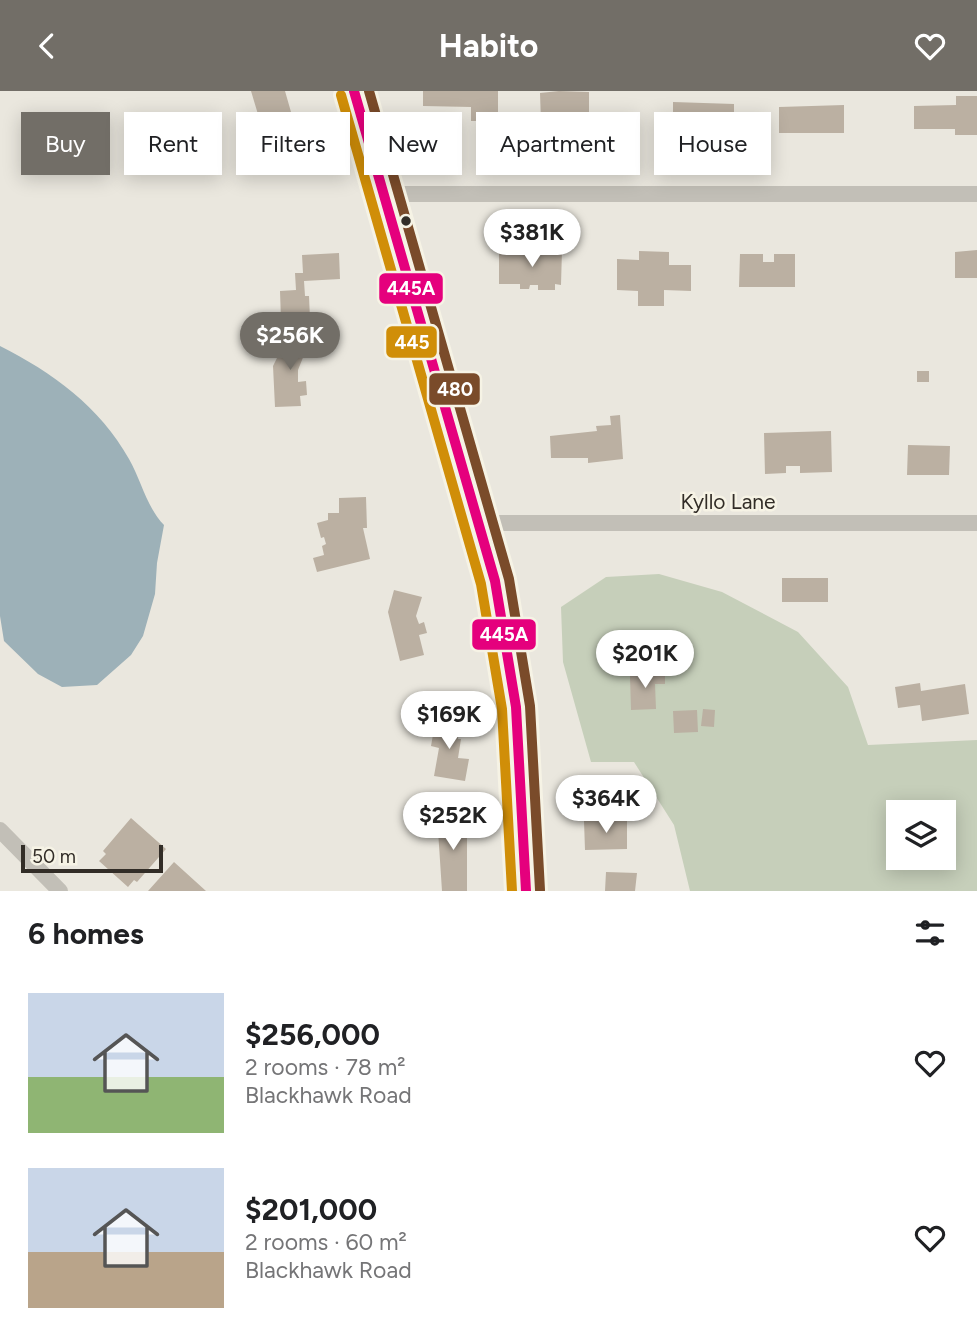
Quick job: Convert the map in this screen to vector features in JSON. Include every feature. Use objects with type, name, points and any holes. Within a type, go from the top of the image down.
[{"type":"street","points":[[354,91],[495,581],[512,676],[526,891]]},
{"type":"street","points":[[384,194],[977,194]]},
{"type":"street","name":"Kyllo Lane","points":[[480,523],[977,523]]},
{"type":"street","points":[[0,829],[60,891]]},
{"type":"green space","points":[[659,574],[722,592],[798,632],[848,687],[868,745],[977,740],[977,891],[690,891],[674,825],[634,762],[591,762],[563,662],[561,607],[606,577]]},
{"type":"water","points":[[0,346],[56,379],[104,423],[129,459],[149,502],[164,525],[155,594],[143,636],[131,655],[97,685],[62,687],[38,674],[4,641],[0,616]]},
{"type":"building","points":[[251,91],[285,91],[291,112],[257,112]]},
{"type":"building","points":[[423,91],[498,91],[498,112],[476,112],[476,121],[471,121],[471,107],[423,106]]},
{"type":"building","points":[[589,92],[589,112],[541,112],[540,93]]},
{"type":"building","points":[[956,96],[977,96],[977,135],[955,135],[955,129],[914,129],[914,106],[956,105]]},
{"type":"building","points":[[673,102],[734,104],[734,112],[673,112]]},
{"type":"building","points":[[844,105],[844,133],[779,133],[779,107]]},
{"type":"building","points":[[532,249],[562,250],[561,285],[555,284],[555,290],[538,290],[538,285],[520,289],[520,284],[499,284],[499,254],[532,254]]},
{"type":"building","points":[[977,250],[977,278],[955,278],[955,252]]},
{"type":"building","points":[[639,251],[669,252],[669,265],[691,265],[691,291],[664,290],[664,306],[638,306],[638,291],[617,290],[617,259],[639,260]]},
{"type":"building","points":[[339,253],[340,279],[304,281],[305,296],[309,296],[310,319],[281,320],[280,291],[296,290],[295,273],[303,273],[302,255]]},
{"type":"building","points":[[740,254],[763,254],[763,262],[774,262],[774,254],[795,254],[795,287],[739,287]]},
{"type":"building","points":[[291,330],[310,340],[298,370],[298,382],[306,381],[307,395],[300,396],[301,406],[275,407],[273,366]]},
{"type":"building","points":[[917,371],[929,371],[929,382],[917,382]]},
{"type":"building","points":[[620,415],[623,459],[588,463],[588,458],[551,458],[550,436],[597,431],[596,426],[611,425],[610,416]]},
{"type":"building","points":[[831,431],[832,472],[800,473],[800,466],[786,466],[786,473],[765,474],[764,433]]},
{"type":"building","points":[[908,445],[950,446],[949,475],[907,475]]},
{"type":"building","points":[[366,497],[367,528],[363,528],[370,559],[317,572],[313,558],[324,555],[322,546],[326,544],[324,537],[321,538],[317,523],[328,520],[328,513],[339,513],[339,498]]},
{"type":"building","points":[[782,578],[828,578],[828,602],[782,602]]},
{"type":"building","points":[[394,590],[422,597],[416,616],[419,624],[424,622],[427,633],[419,635],[424,655],[400,661],[388,612]]},
{"type":"building","points":[[642,672],[665,672],[665,684],[655,684],[656,709],[631,710],[630,676],[642,675]]},
{"type":"building","points":[[920,683],[921,691],[965,684],[969,714],[922,721],[920,705],[898,708],[895,687]]},
{"type":"building","points":[[703,709],[715,710],[714,727],[701,726]]},
{"type":"building","points":[[697,710],[698,732],[674,733],[673,711]]},
{"type":"building","points":[[445,715],[459,717],[458,739],[461,739],[458,758],[469,759],[465,781],[434,776],[439,748],[431,746],[434,729],[443,730]]},
{"type":"building","points":[[598,795],[625,795],[624,814],[598,814]]},
{"type":"building","points":[[467,814],[467,891],[442,891],[437,815]]},
{"type":"building","points":[[131,818],[166,849],[137,882],[134,880],[128,887],[99,861],[106,854],[103,851]]},
{"type":"building","points":[[584,821],[627,821],[627,849],[585,850]]},
{"type":"building","points":[[174,862],[206,891],[148,891]]},
{"type":"building","points":[[606,872],[637,873],[635,891],[605,891]]},
{"type":"transit line","name":"445A","points":[[354,91],[495,581],[516,707],[526,891]]},
{"type":"transit line","name":"480","points":[[369,91],[509,579],[530,706],[540,890]]},
{"type":"transit line","name":"445","points":[[341,95],[481,584],[502,709],[512,891]]}]
